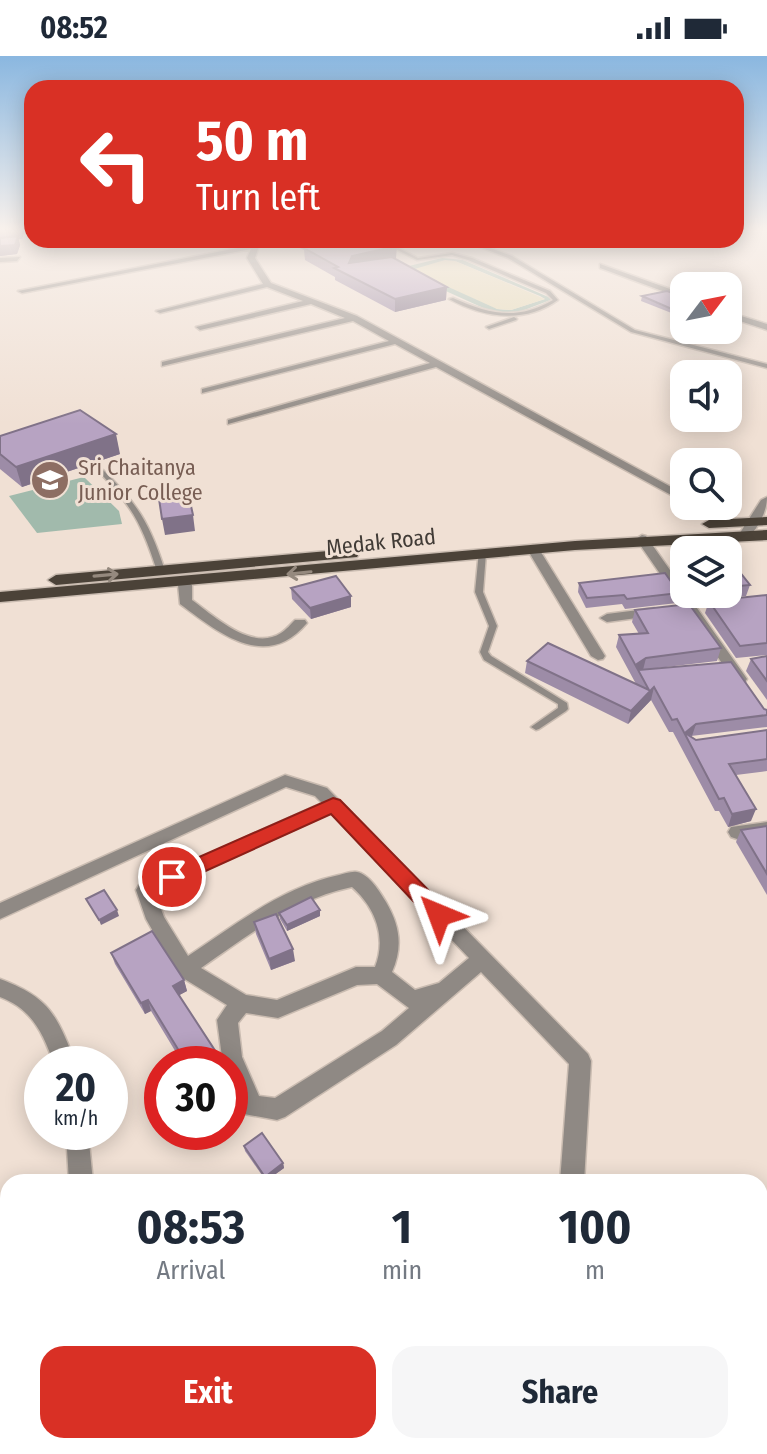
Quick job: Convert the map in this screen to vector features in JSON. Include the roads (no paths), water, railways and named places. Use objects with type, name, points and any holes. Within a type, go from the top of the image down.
[{"type":"main road","name":"Medak Road","points":[[0,585],[727,523],[754,526],[767,535]]},
{"type":"main road","name":"Medak Road","points":[[0,597],[185,585],[754,526]]},
{"type":"street","points":[[160,311],[234,293]]},
{"type":"street","points":[[289,293],[354,318],[670,491]]},
{"type":"street","points":[[200,327],[312,302]]},
{"type":"street","points":[[165,364],[354,318]]},
{"type":"street","points":[[742,319],[767,327]]},
{"type":"street","points":[[205,391],[398,341]]},
{"type":"street","points":[[232,422],[440,363]]},
{"type":"street","points":[[754,526],[767,500]]},
{"type":"street","points":[[722,520],[727,523]]},
{"type":"street","points":[[642,539],[684,609],[749,691]]},
{"type":"street","points":[[533,549],[598,656]]},
{"type":"street","points":[[185,585],[185,601],[231,636],[250,643],[292,634],[300,623]]},
{"type":"street","points":[[607,618],[684,609]]},
{"type":"street","points":[[0,911],[285,781],[321,792],[580,1061],[573,1174]]},
{"type":"street","points":[[333,805],[145,890],[155,919],[185,969],[242,1003],[278,1009],[356,976],[381,975],[412,1000],[446,990]]},
{"type":"street","points":[[737,832],[767,828]]},
{"type":"street","points":[[185,969],[280,906],[333,882],[355,879],[367,887],[381,908],[391,950],[381,975]]},
{"type":"street","points":[[242,1003],[227,1020],[231,1057],[252,1106],[277,1109],[389,1038],[482,959]]},
{"type":"street","points":[[0,988],[22,995],[38,1006],[58,1046]]},
{"type":"street","points":[[78,1150],[80,1174]]},
{"type":"lane","points":[[451,299],[484,314],[502,316],[556,300],[549,293]]},
{"type":"lane","points":[[566,293],[654,339],[767,366]]},
{"type":"lane","points":[[489,327],[577,300]]},
{"type":"lane","points":[[101,471],[134,504],[147,524],[161,571]]},
{"type":"lane","points":[[482,553],[479,592],[493,626],[484,652],[487,658],[562,703],[563,709],[558,715],[536,727]]},
{"type":"place","name":"Sri Chaitanya Junior College","points":[[50,480]]}]
